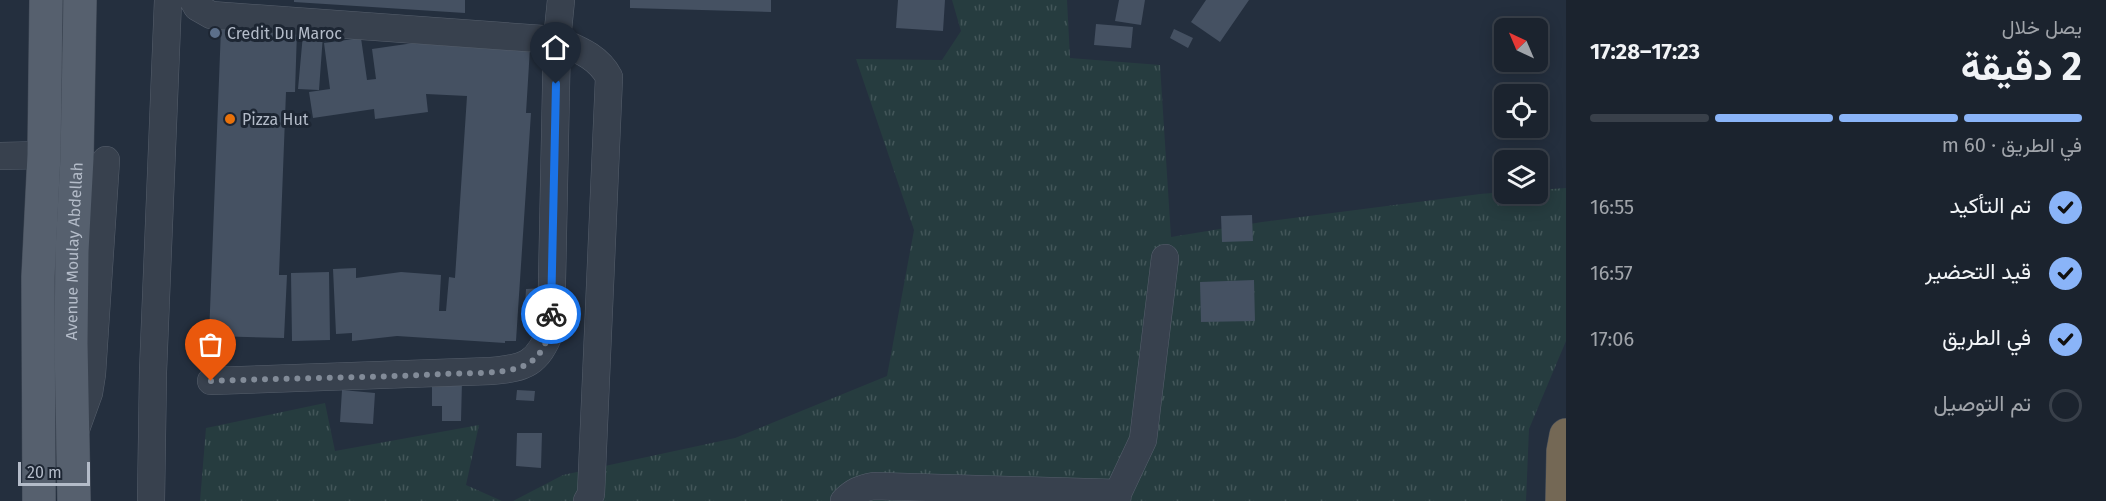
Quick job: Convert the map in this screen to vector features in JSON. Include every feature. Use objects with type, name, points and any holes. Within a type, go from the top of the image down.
[{"type":"highway","points":[[1562,501],[1563,451],[1566,435]]},
{"type":"main road","name":"Avenue Moulay Abdellah","points":[[39,501],[38,276],[44,155],[46,0]]},
{"type":"main road","name":"Avenue Moulay Abdellah","points":[[74,501],[72,251],[77,158],[80,0]]},
{"type":"street","points":[[151,501],[153,372],[168,0]]},
{"type":"street","points":[[193,0],[197,7],[211,15],[557,40],[591,56],[605,68],[609,77],[591,494],[587,501]]},
{"type":"street","points":[[211,381],[491,371],[518,368],[539,354],[551,330],[557,40],[561,0]]},
{"type":"street","points":[[0,156],[44,155]]},
{"type":"street","points":[[73,435],[86,404],[92,374],[106,160]]},
{"type":"street","points":[[844,501],[863,488],[874,486],[1118,497],[1143,440],[1165,258]]},
{"type":"green space","points":[[952,0],[1067,0],[1070,58],[1160,65],[1171,237],[1262,222],[1480,194],[1494,193],[1494,204],[1548,204],[1548,189],[1566,188],[1566,341],[1529,429],[1526,501],[513,501],[563,475],[735,438],[887,376],[914,230],[856,59],[942,60],[961,31]]},
{"type":"green space","points":[[325,403],[335,451],[479,425],[466,485],[502,501],[200,501],[206,428]]},
{"type":"building","points":[[294,0],[465,0],[465,13],[294,2]]},
{"type":"building","points":[[630,0],[771,0],[771,12],[630,8]]},
{"type":"building","points":[[898,0],[945,0],[943,31],[896,28]]},
{"type":"building","points":[[1119,0],[1145,0],[1141,25],[1115,21]]},
{"type":"building","points":[[1206,0],[1249,0],[1220,42],[1191,22]]},
{"type":"building","points":[[1096,24],[1133,27],[1131,48],[1094,45]]},
{"type":"building","points":[[221,28],[297,31],[295,92],[286,92],[279,275],[287,275],[284,338],[209,336]]},
{"type":"building","points":[[1174,29],[1193,38],[1188,48],[1170,38]]},
{"type":"building","points":[[303,34],[323,35],[319,90],[298,89]]},
{"type":"building","points":[[455,37],[530,48],[526,113],[531,113],[516,341],[505,341],[505,343],[397,336],[352,341],[352,333],[336,334],[333,269],[356,268],[356,278],[401,272],[441,275],[439,311],[446,311],[449,277],[455,278],[467,96],[426,94],[428,112],[375,119],[374,109],[313,118],[309,92],[330,89],[324,43],[361,38],[367,80],[376,79],[372,49]]},
{"type":"building","points":[[1252,215],[1253,241],[1222,242],[1221,216]]},
{"type":"building","points":[[329,272],[330,340],[292,341],[291,273]]},
{"type":"building","points":[[1254,280],[1255,321],[1201,322],[1200,282]]},
{"type":"building","points":[[546,288],[546,308],[525,306],[526,289]]},
{"type":"building","points":[[432,381],[462,381],[461,421],[442,421],[442,406],[432,406]]},
{"type":"building","points":[[342,390],[375,393],[373,424],[340,422]]},
{"type":"building","points":[[517,390],[535,391],[534,401],[516,400]]},
{"type":"building","points":[[517,433],[542,433],[541,468],[516,466]]},
{"type":"way so far","points":[[211,381],[422,375],[518,368],[539,354],[546,343],[551,330],[551,314]]},
{"type":"place","name":"Credit Du Maroc","points":[[215,33]]},
{"type":"place","name":"Pizza Hut","points":[[230,119]]},
{"type":"route","points":[[551,314],[556,84]]}]
